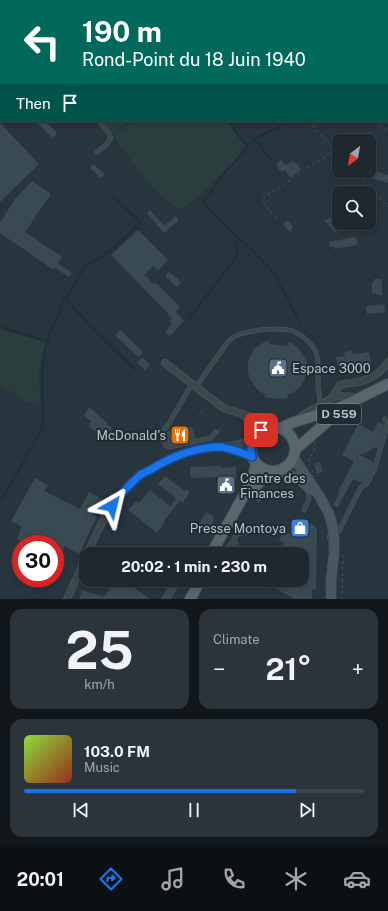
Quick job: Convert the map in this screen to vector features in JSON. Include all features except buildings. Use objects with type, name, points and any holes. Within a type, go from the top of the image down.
[{"type":"main road","name":"D 559","points":[[277,427],[338,408],[388,384]]},
{"type":"main road","name":"D 559","points":[[295,453],[328,421],[344,411],[388,389]]},
{"type":"main road","points":[[220,547],[257,484],[262,478],[286,468],[291,463],[295,453],[295,442],[287,431],[277,427],[266,428],[261,430],[254,438],[251,446],[251,452],[254,460],[261,468],[266,471],[276,471]]},
{"type":"main road","points":[[214,547],[253,478],[254,460]]},
{"type":"main road","points":[[184,599],[191,587]]},
{"type":"main road","points":[[190,599],[197,587]]},
{"type":"street","points":[[330,399],[337,388],[342,384],[358,382],[369,378],[383,369],[388,362]]},
{"type":"street","points":[[165,363],[222,407],[277,427]]},
{"type":"street","points":[[337,388],[338,394],[341,396]]},
{"type":"street","points":[[294,422],[306,412],[330,399],[338,396],[360,397]]},
{"type":"street","points":[[90,547],[112,506],[126,488],[140,475],[182,454],[203,449],[241,444],[254,438],[253,426],[251,422],[240,413]]},
{"type":"street","points":[[221,447],[240,452],[254,460]]},
{"type":"street","points":[[295,453],[326,508],[332,524],[331,537]]},
{"type":"street","points":[[276,471],[296,477],[305,483],[316,497],[322,510],[331,537],[334,554],[331,599]]},
{"type":"street","points":[[67,599],[79,572]]},
{"type":"lane","points":[[97,152],[106,145],[111,138],[100,122]]},
{"type":"lane","points":[[215,431],[211,438],[169,447],[165,445],[162,432],[168,425],[185,395],[194,386],[226,345],[233,338],[244,333],[253,331],[289,330],[305,338],[316,352],[319,366],[318,383],[321,405]]},
{"type":"lane","points":[[331,537],[339,530],[360,487],[366,485],[375,468],[387,426],[385,419]]},
{"type":"lane","points":[[258,499],[257,495],[261,484],[276,471]]},
{"type":"lane","points":[[304,510],[309,499],[309,492],[305,483]]},
{"type":"lane","points":[[230,545],[238,534],[254,531]]},
{"type":"lane","points":[[234,539],[236,547]]},
{"type":"path","points":[[309,122],[332,148]]},
{"type":"path","points":[[376,122],[388,131]]},
{"type":"path","points":[[276,218],[265,205],[263,198],[332,151]]},
{"type":"path","points":[[361,178],[388,207]]},
{"type":"path","points":[[197,417],[203,409]]},
{"type":"path","points":[[215,431],[220,430],[224,425]]},
{"type":"path","points":[[315,443],[314,450],[308,463],[315,476]]},
{"type":"path","points":[[340,552],[343,558],[342,599]]},
{"type":"green space","points":[[102,122],[127,122],[112,134]]},
{"type":"green space","points":[[133,122],[227,122],[246,146],[216,180],[192,202],[179,210],[155,190],[113,136]]},
{"type":"green space","points":[[0,329],[45,342],[39,369],[40,404],[27,402],[0,384]]},
{"type":"waterway","points":[[229,122],[248,146],[226,171],[203,203],[273,272],[300,324]]},
{"type":"waterway","points":[[248,146],[256,138],[289,122]]},
{"type":"waterway","points":[[380,122],[388,127]]},
{"type":"waterway","points":[[255,140],[272,160]]},
{"type":"waterway","points":[[0,500],[8,489],[41,430],[43,423],[42,370],[46,346],[51,329],[58,316],[65,297],[66,299],[85,267],[111,250],[140,222],[111,195]]},
{"type":"waterway","points":[[188,320],[238,254],[234,235]]},
{"type":"waterway","points":[[66,299],[100,336],[137,371]]},
{"type":"waterway","points":[[0,327],[47,341]]},
{"type":"place","name":"Espace 3000","points":[[278,368]]},
{"type":"place","name":"McDonald's","points":[[180,435]]},
{"type":"place","name":"Centre des Finances","points":[[226,485]]},
{"type":"place","name":"Presse Montoya","points":[[300,528]]},
{"type":"route","points":[[112,506],[126,488],[140,475],[182,454],[203,449],[221,447],[252,457],[252,440],[261,430]]}]
